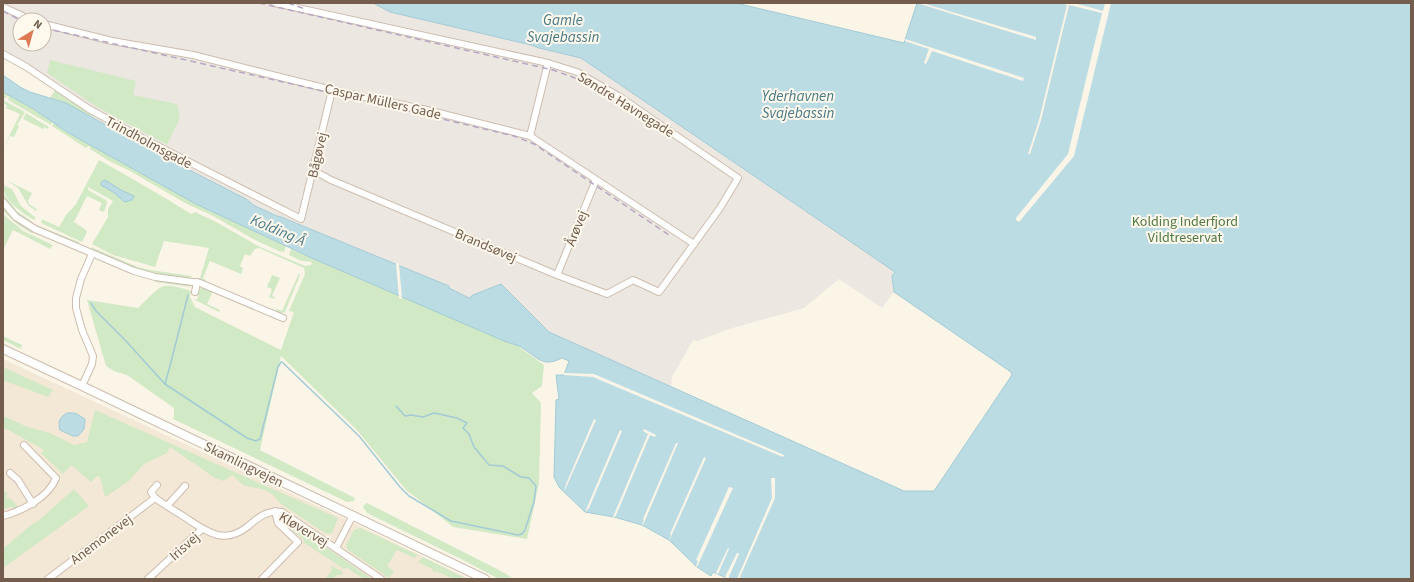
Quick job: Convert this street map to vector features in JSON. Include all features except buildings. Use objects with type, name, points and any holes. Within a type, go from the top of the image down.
[{"type":"street","points":[[11,3],[13,11]]},
{"type":"street","name":"Søndre Havnegade","points":[[275,3],[548,63],[577,72],[620,97],[738,178],[720,208],[659,292]]},
{"type":"street","points":[[3,7],[13,11]]},
{"type":"street","name":"Caspar Müllers Gade","points":[[52,26],[112,41],[193,55],[332,90],[427,110],[530,136],[694,244]]},
{"type":"street","name":"Trindholmsgade","points":[[3,54],[48,80],[89,109],[140,138],[301,220]]},
{"type":"street","points":[[530,136],[548,63]]},
{"type":"street","name":"Bågøvej","points":[[301,220],[332,90]]},
{"type":"street","name":"Brandsøvej","points":[[313,170],[330,180],[557,276],[607,294],[633,280],[659,292]]},
{"type":"street","name":"Årøvej","points":[[557,276],[596,180]]},
{"type":"street","points":[[3,202],[16,217],[26,224],[59,240],[134,272],[155,277],[197,282],[283,318]]},
{"type":"street","points":[[82,386],[92,364],[93,356],[82,330],[76,308],[76,298],[92,254]]},
{"type":"street","points":[[195,292],[197,282]]},
{"type":"street","name":"Skamlingvejen","points":[[3,349],[485,579]]},
{"type":"street","points":[[3,516],[33,504],[50,488],[56,478],[24,445]]},
{"type":"street","points":[[10,473],[18,480],[33,504]]},
{"type":"street","points":[[155,498],[151,492],[157,485]]},
{"type":"street","points":[[167,506],[184,486]]},
{"type":"street","name":"Kløvervej","points":[[155,498],[202,529],[220,536],[232,535],[262,515],[272,511],[282,512],[380,579]]},
{"type":"street","name":"Anemonevej","points":[[48,579],[155,498]]},
{"type":"street","points":[[262,579],[298,542],[278,523],[275,511]]},
{"type":"street","name":"Kløvervej","points":[[336,548],[353,515]]},
{"type":"street","name":"Irisvej","points":[[148,579],[202,529]]},
{"type":"shaded area","points":[[3,3],[373,3],[581,58],[895,272],[892,276],[894,292],[882,308],[839,279],[804,308],[729,329],[697,341],[693,340],[672,377],[671,386],[548,332],[501,284],[473,295],[469,299],[448,286],[255,206],[246,199],[164,157],[66,103],[72,93],[35,69],[3,51]]},
{"type":"shaded area","points":[[3,359],[345,519],[469,579],[3,579]]},
{"type":"green space","points":[[50,60],[136,81],[133,95],[177,104],[180,118],[167,145],[97,107],[47,73]]},
{"type":"green space","points":[[55,90],[94,115],[90,116],[66,103],[50,98]]},
{"type":"green space","points":[[3,92],[32,108],[52,122],[51,125],[8,100],[9,97],[7,96],[6,99],[3,97]]},
{"type":"green space","points":[[3,100],[25,112],[17,125],[19,126],[14,137],[10,136],[3,149],[20,114],[6,108],[7,105],[3,103]]},
{"type":"green space","points":[[26,113],[49,127],[47,129],[44,127],[43,129],[23,119]]},
{"type":"green space","points":[[54,123],[67,132],[196,204],[286,246],[284,252],[257,241],[109,161],[90,149],[90,147],[88,146],[86,148],[52,126]]},
{"type":"green space","points":[[99,160],[191,214],[195,212],[218,223],[258,246],[305,266],[311,265],[312,262],[301,261],[289,255],[291,249],[518,346],[544,365],[542,386],[532,393],[541,403],[539,483],[527,539],[453,527],[407,491],[356,429],[281,356],[260,450],[355,498],[354,501],[347,502],[173,419],[174,408],[127,375],[114,371],[106,366],[87,300],[138,308],[162,287],[171,286],[182,288],[191,291],[190,297],[195,307],[281,350],[294,312],[289,311],[305,274],[304,268],[259,248],[255,249],[250,256],[245,254],[240,266],[243,268],[241,274],[210,261],[203,278],[206,280],[205,282],[200,278],[209,248],[164,241],[155,267],[113,255],[92,244],[108,217],[108,209],[113,201],[88,187],[88,190],[106,200],[107,203],[104,212],[99,210],[102,203],[87,196],[74,222],[87,232],[82,242],[41,223],[42,219],[59,227],[66,215],[76,204]]},
{"type":"green space","points":[[6,180],[32,193],[28,201],[29,204],[37,209],[36,211],[28,205],[18,188]]},
{"type":"green space","points":[[3,185],[12,189],[21,206],[36,218],[34,220],[14,206],[6,196]]},
{"type":"green space","points":[[3,193],[17,211],[34,223],[32,224],[16,213],[3,198]]},
{"type":"green space","points":[[3,207],[16,220],[32,231],[33,234],[18,225],[3,211]]},
{"type":"green space","points":[[3,214],[23,231],[53,245],[50,249],[13,230],[3,250]]},
{"type":"green space","points":[[39,226],[79,243],[75,244],[40,228]]},
{"type":"green space","points":[[91,247],[138,267],[192,276],[188,279],[144,271],[95,252]]},
{"type":"green space","points":[[299,273],[300,275],[285,312],[280,314],[271,310],[277,309],[282,311]]},
{"type":"green space","points":[[272,275],[280,278],[272,296],[275,297],[274,299],[269,297],[272,289],[267,287]]},
{"type":"green space","points":[[155,279],[189,284],[191,287],[155,282]]},
{"type":"green space","points":[[203,287],[213,291],[207,304],[220,310],[219,312],[195,300],[198,298],[199,290]]},
{"type":"green space","points":[[3,336],[22,345],[21,349],[3,340]]},
{"type":"green space","points":[[3,367],[53,390],[48,397],[5,381],[3,382]]},
{"type":"green space","points":[[95,410],[338,518],[332,533],[328,534],[322,531],[281,504],[272,494],[265,490],[243,485],[232,475],[224,481],[215,478],[170,447],[167,453],[144,464],[129,481],[105,497],[100,477],[97,476],[91,482],[71,465],[63,474],[41,453],[44,450],[5,428],[3,429],[3,416],[28,427],[50,433],[74,445],[87,442]]},
{"type":"green space","points":[[3,489],[8,494],[6,496],[8,499],[10,498],[18,507],[13,509],[12,506],[3,510]]},
{"type":"green space","points":[[74,489],[89,506],[3,568],[3,549],[32,524],[38,521]]},
{"type":"green space","points":[[367,503],[514,579],[499,579],[367,513],[363,507]]},
{"type":"green space","points":[[284,518],[372,579],[364,579],[347,568],[344,569],[303,542],[304,540],[282,521]]},
{"type":"green space","points":[[360,528],[418,555],[414,558],[397,550],[387,566],[394,571],[389,578],[348,550],[346,545],[354,530]]},
{"type":"green space","points":[[423,557],[467,579],[453,579],[436,571],[434,573],[432,569],[418,562]]},
{"type":"green space","points":[[332,566],[343,572],[342,575],[337,575],[332,579],[325,579],[333,569],[331,568]]},
{"type":"water","name":"Kolding Inderfjord Vildtreservat","points":[[373,3],[736,3],[904,43],[917,3],[1411,3],[1411,579],[729,579],[713,572],[711,576],[697,567],[669,540],[642,525],[614,517],[585,512],[559,487],[554,477],[556,400],[559,399],[556,375],[564,375],[569,361],[562,358],[549,362],[539,360],[519,346],[504,341],[314,259],[196,204],[67,132],[32,108],[3,92],[3,75],[30,92],[66,103],[164,157],[246,199],[255,206],[449,286],[449,288],[469,298],[501,284],[549,332],[904,491],[934,491],[1012,375],[1011,372],[894,292],[892,276],[895,272],[581,58],[390,12]]},
{"type":"water","points":[[105,180],[134,196],[132,200],[125,202],[113,192],[101,185],[101,182]]},
{"type":"water","points":[[67,413],[75,413],[85,419],[84,429],[78,436],[73,436],[60,430],[60,420],[62,416]]},
{"type":"pier","points":[[917,3],[922,3],[1036,37],[1036,40]]},
{"type":"pier","points":[[1061,3],[1074,3],[1103,11],[1105,3],[1111,3],[1074,156],[1019,222],[1016,218],[1068,154],[1102,13],[1069,5],[1041,120],[1030,154],[1028,154],[1039,120],[1067,5]]},
{"type":"pier","points":[[905,39],[1024,78],[1023,81],[932,51],[926,64],[924,63],[929,49],[905,41]]},
{"type":"pier","points":[[396,263],[399,264],[402,299],[399,298]]},
{"type":"pier","points":[[564,373],[594,374],[784,455],[783,457],[593,377],[564,375]]},
{"type":"pier","points":[[594,419],[596,420],[564,492],[566,484]]},
{"type":"pier","points":[[644,429],[656,435],[655,437],[650,435],[617,513],[615,517],[613,517],[648,434],[643,431]]},
{"type":"pier","points":[[620,430],[622,431],[589,508],[585,512]]},
{"type":"pier","points":[[676,443],[678,443],[642,525],[643,519]]},
{"type":"pier","points":[[704,457],[706,458],[669,541],[670,534]]},
{"type":"pier","points":[[771,478],[775,478],[775,498],[739,579],[737,579],[772,498]]},
{"type":"pier","points":[[729,487],[733,488],[697,567],[698,561],[696,560]]},
{"type":"pier","points":[[728,548],[729,549],[718,574],[716,573]]},
{"type":"pier","points":[[737,553],[739,554],[728,579],[725,577]]},
{"type":"waterway","points":[[165,384],[188,295]]},
{"type":"waterway","points":[[91,303],[96,311],[165,384],[247,438],[256,441],[260,439],[278,367],[282,362],[359,436],[409,496],[451,521],[518,535],[522,534],[525,530],[534,502],[536,486],[529,478],[521,477],[503,466],[489,465],[474,447],[469,434],[463,428],[467,423],[457,418],[434,413],[423,417],[411,415],[405,416],[396,406]]},
{"type":"railway","points":[[259,3],[553,70],[575,78],[604,96]]},
{"type":"railway","points":[[288,3],[305,9]]},
{"type":"railway","points":[[3,11],[12,16]]},
{"type":"railway","points":[[52,30],[514,136],[534,144],[669,235]]},
{"type":"water label","name":"Gamle Svajebassin","points":[[563,28]]},
{"type":"water label","name":"Yderhavnen Svajebassin","points":[[798,104]]},
{"type":"water label","name":"Kolding Å","points":[[278,230]]}]
